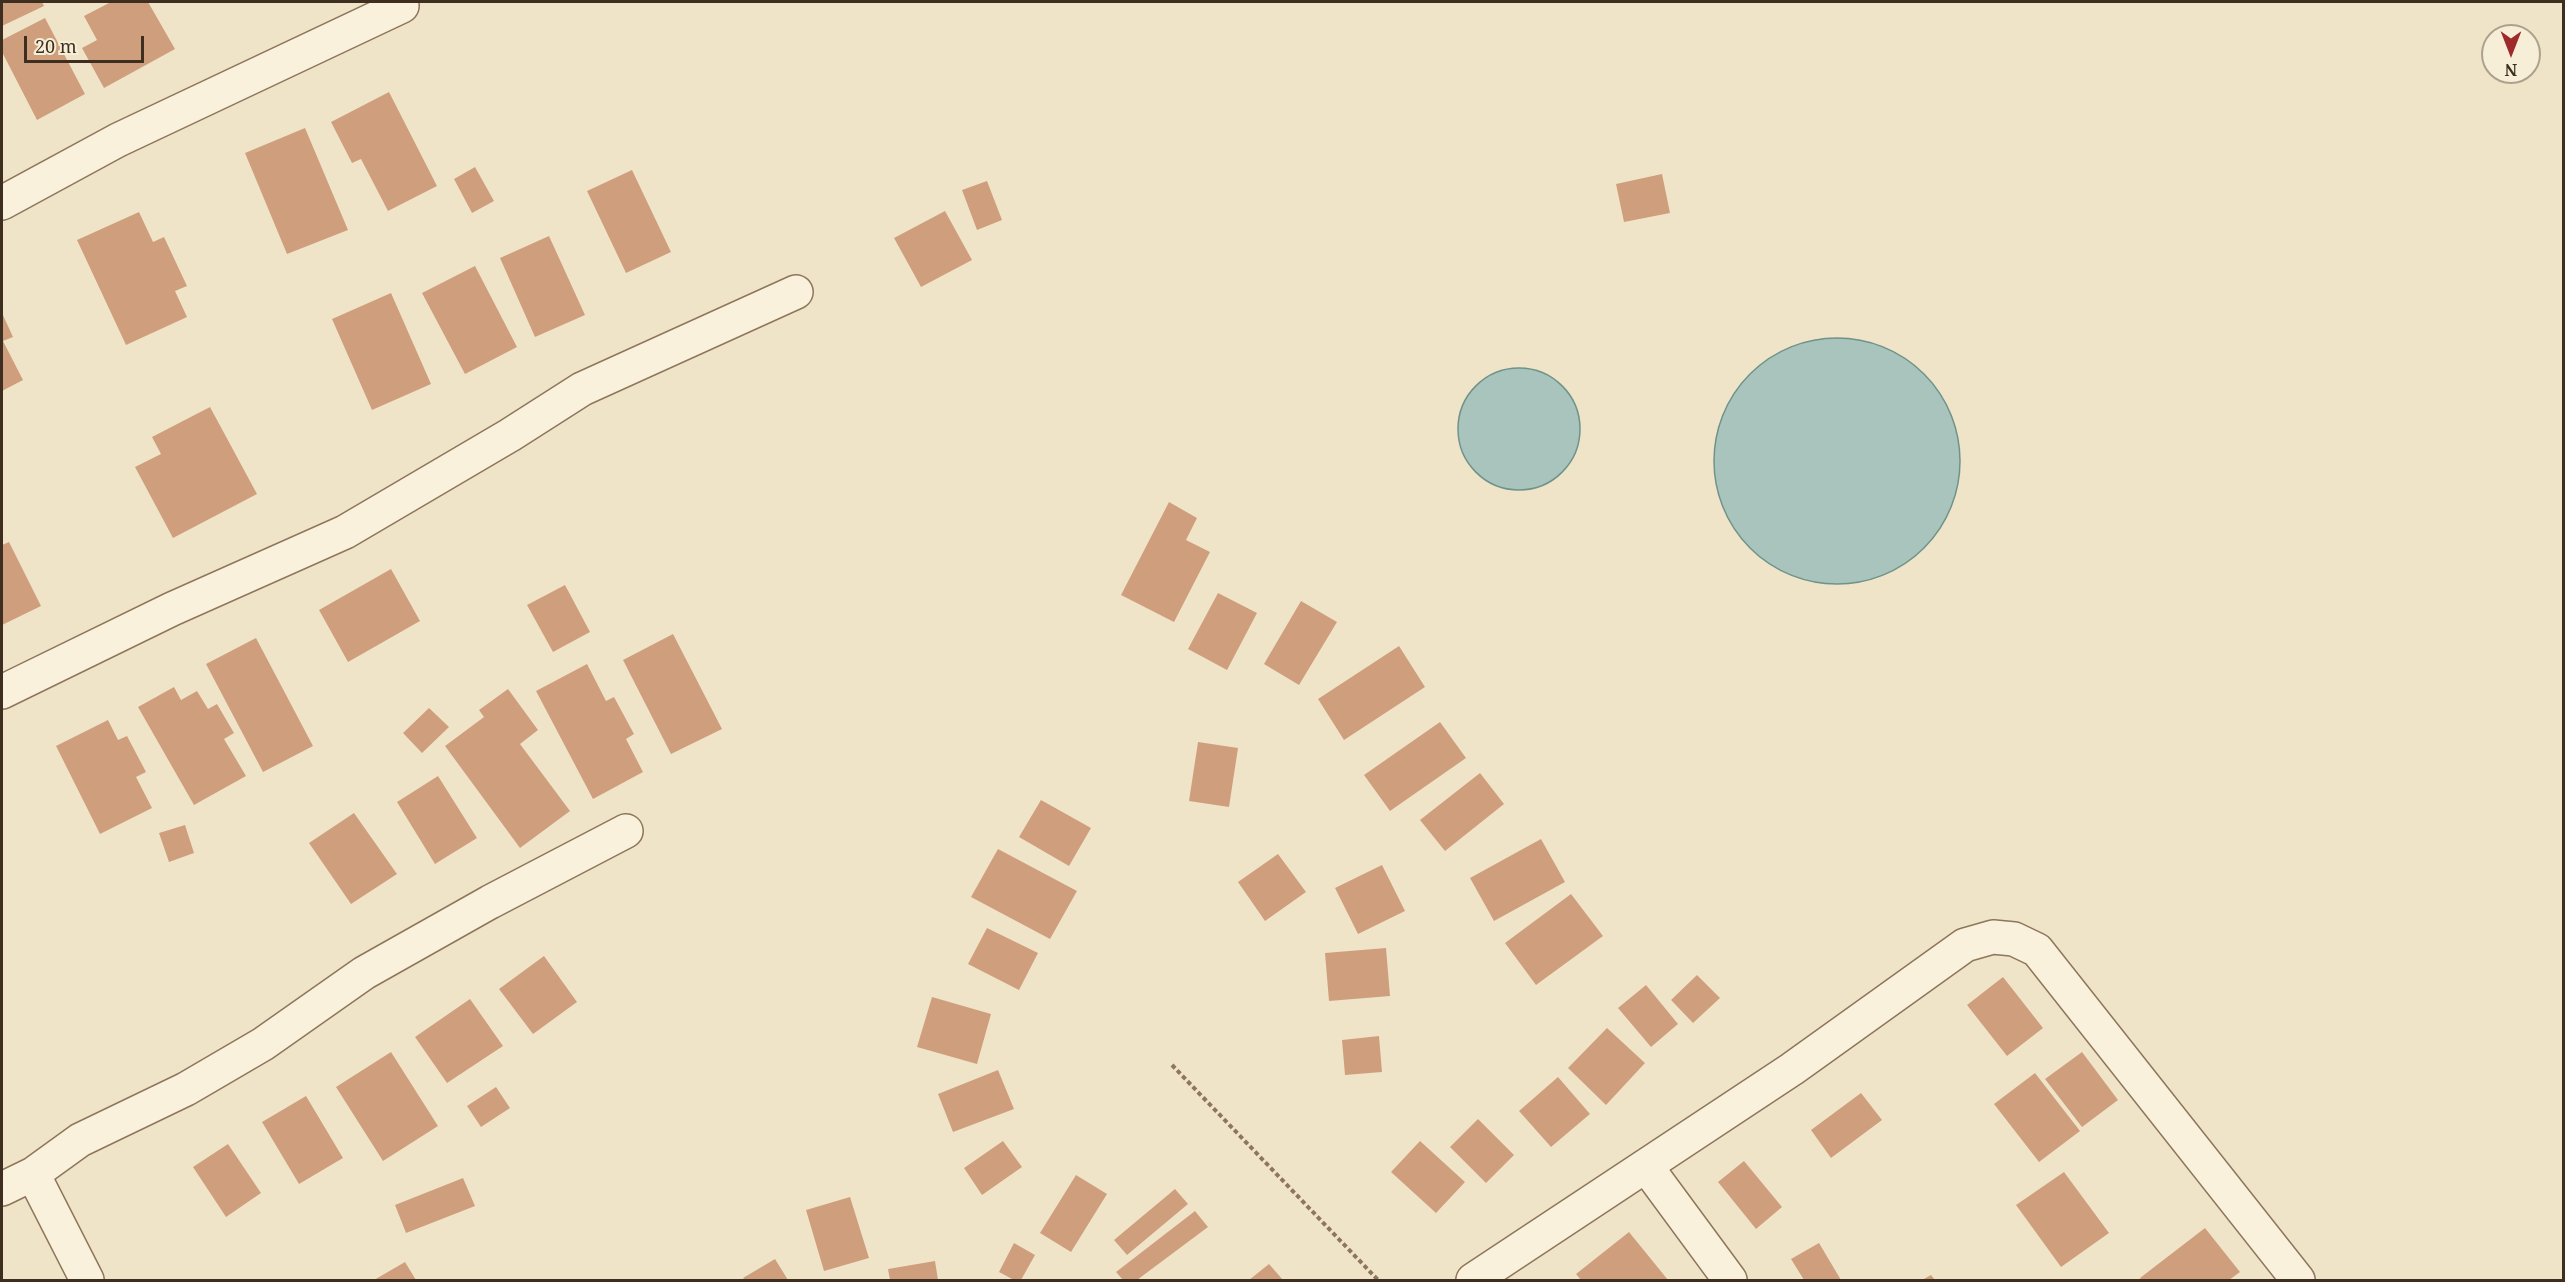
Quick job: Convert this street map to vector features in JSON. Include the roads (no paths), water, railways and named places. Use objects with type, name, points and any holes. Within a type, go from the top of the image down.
[{"type":"street","points":[[2,203],[118,140],[402,6]]},
{"type":"street","points":[[2,692],[172,609],[345,532],[510,435],[582,389],[796,292]]},
{"type":"street","points":[[2,1189],[33,1174],[80,1140],[186,1089],[263,1044],[364,973],[490,902],[626,831]]},
{"type":"street","points":[[1473,1281],[1792,1070],[1965,945],[1993,937],[2014,939],[2037,950],[2298,1281]]},
{"type":"street","points":[[1646,1166],[1730,1281]]},
{"type":"street","points":[[33,1174],[87,1281]]},
{"type":"water","points":[[1825,338],[1849,338],[1873,343],[1895,352],[1924,374],[1946,403],[1951,414],[1958,437],[1960,461],[1958,485],[1951,508],[1946,519],[1924,548],[1895,570],[1873,579],[1849,584],[1825,584],[1801,579],[1779,570],[1759,556],[1742,539],[1728,519],[1719,497],[1714,473],[1714,449],[1719,425],[1728,403],[1742,383],[1759,366],[1779,352],[1801,343]]},
{"type":"water","points":[[1519,368],[1542,372],[1562,386],[1576,406],[1580,429],[1576,452],[1562,472],[1542,486],[1519,490],[1496,486],[1476,472],[1462,452],[1458,429],[1462,406],[1476,386],[1496,372]]}]
